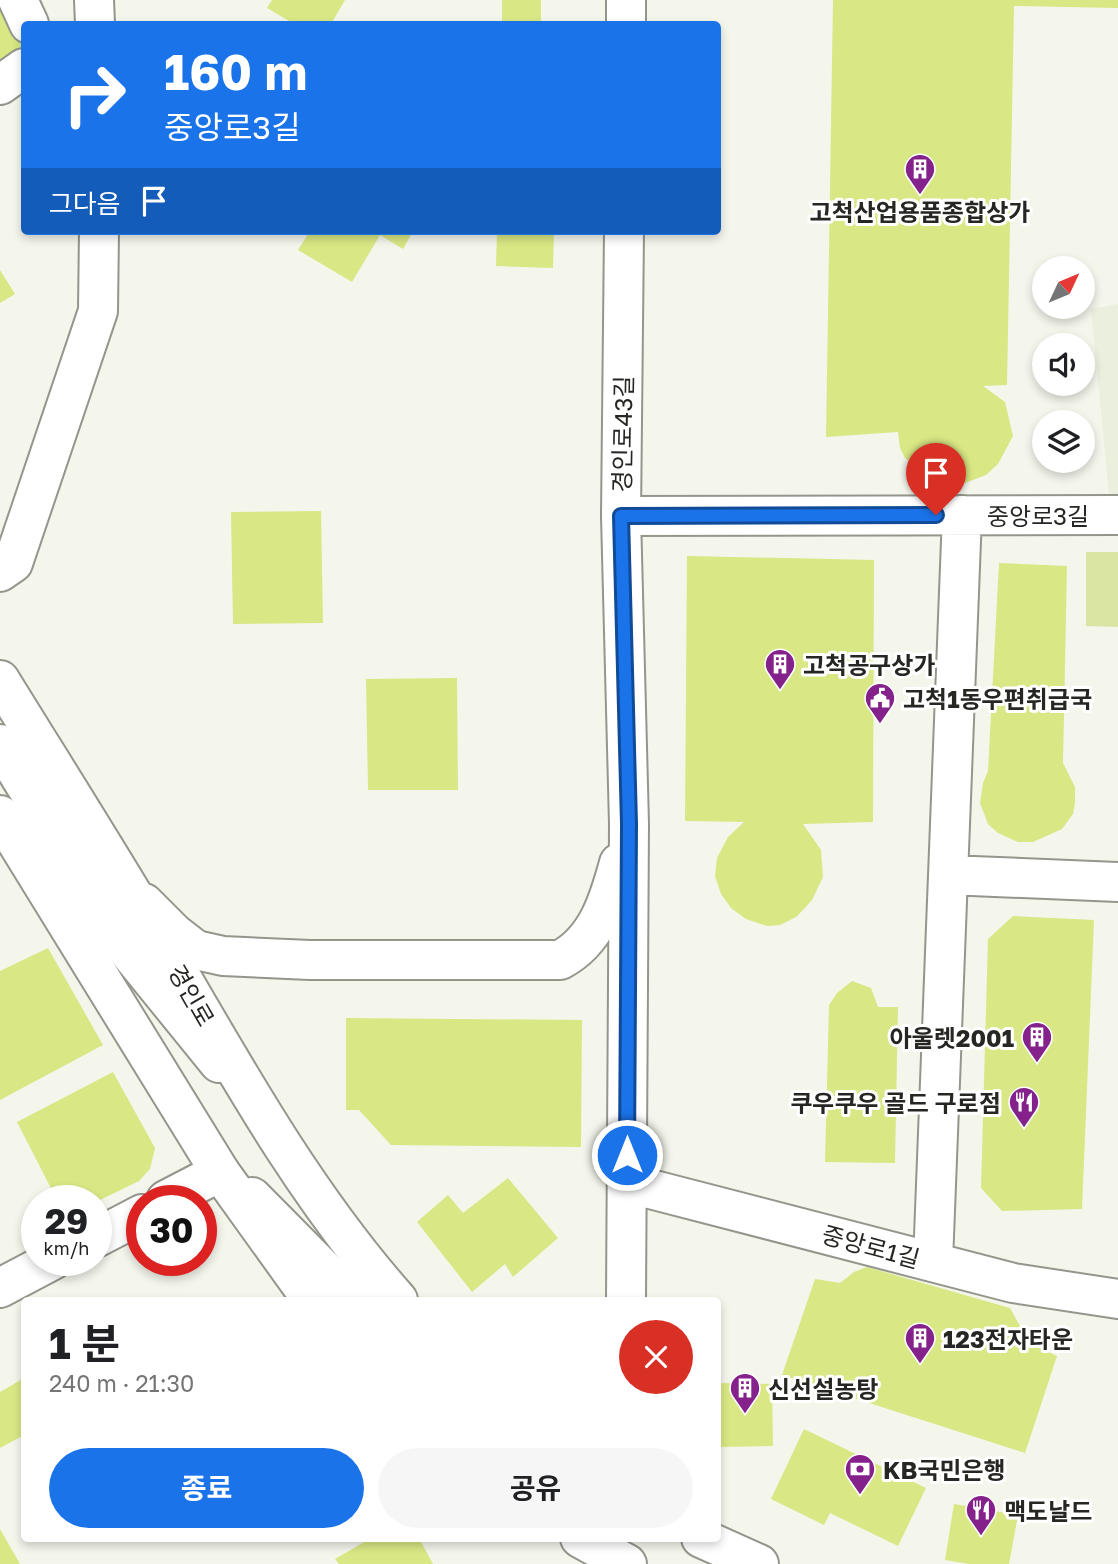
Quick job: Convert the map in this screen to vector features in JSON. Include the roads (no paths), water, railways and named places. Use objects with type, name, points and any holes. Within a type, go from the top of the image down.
[{"type":"street","points":[[18,0],[28,21]]},
{"type":"street","points":[[94,0],[95,21]]},
{"type":"street","points":[[626,0],[626,21]]},
{"type":"street","points":[[0,85],[21,70]]},
{"type":"street","points":[[0,572],[13,563],[98,311],[99,235]]},
{"type":"street","name":"경인로43길","points":[[624,235],[621,516],[629,824],[626,1297]]},
{"type":"street","points":[[933,1262],[962,515]]},
{"type":"street","name":"중앙로3길","points":[[621,516],[1118,515]]},
{"type":"street","name":"경인로","points":[[0,680],[129,889],[268,1125],[363,1261],[395,1297]]},
{"type":"street","points":[[0,744],[124,946],[268,1125]]},
{"type":"street","points":[[0,815],[214,1163],[310,1297]]},
{"type":"street","points":[[129,889],[174,933],[196,950],[223,956],[310,960],[560,960],[575,953],[608,903],[629,824]]},
{"type":"street","points":[[948,874],[1118,882]]},
{"type":"street","points":[[185,1185],[214,1163]]},
{"type":"street","points":[[214,1163],[351,1297]]},
{"type":"street","name":"중앙로1길","points":[[627,1183],[1013,1283],[1118,1299]]},
{"type":"street","points":[[0,1288],[23,1276]]},
{"type":"street","points":[[587,1542],[626,1564]]},
{"type":"street","points":[[710,1542],[759,1564]]},
{"type":"place","name":"고척산업용품종합상가","points":[[920,196]]},
{"type":"place","name":"고척공구상가","points":[[780,691]]},
{"type":"place","name":"고척1동우편취급국","points":[[880,725]]},
{"type":"place","name":"아울렛2001","points":[[1037,1064]]},
{"type":"place","name":"쿠우쿠우 골드 구로점","points":[[1024,1129]]},
{"type":"place","name":"123전자타운","points":[[920,1365]]},
{"type":"place","name":"신선설농탕","points":[[745,1415]]},
{"type":"place","name":"KB국민은행","points":[[860,1496]]},
{"type":"place","name":"맥도날드","points":[[981,1537]]}]
